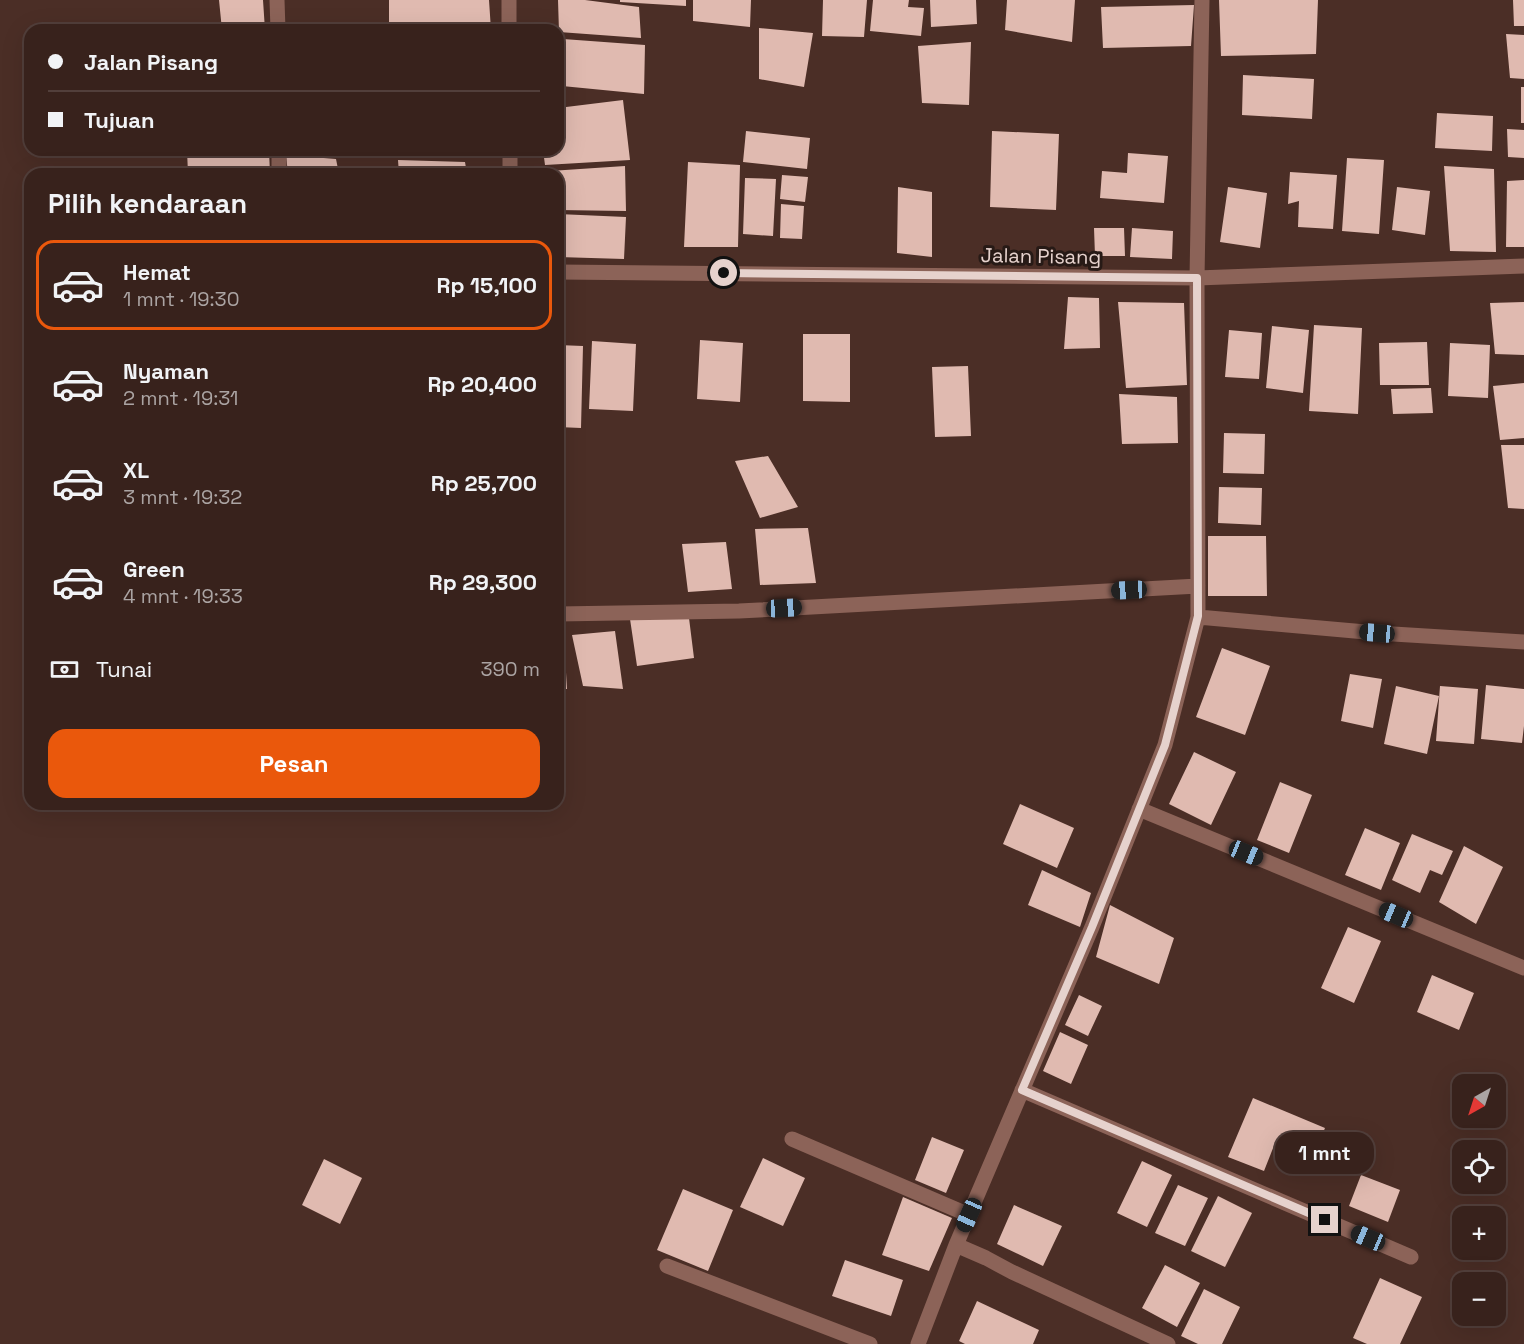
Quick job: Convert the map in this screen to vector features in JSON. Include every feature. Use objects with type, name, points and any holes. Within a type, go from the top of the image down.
[{"type":"street","points":[[277,0],[278,24]]},
{"type":"street","points":[[509,0],[509,24]]},
{"type":"street","points":[[918,1344],[956,1245],[1087,938],[1165,745],[1198,616],[1197,278],[1202,0]]},
{"type":"street","name":"Jalan Pisang","points":[[564,272],[1197,278],[1524,266]]},
{"type":"street","points":[[564,614],[739,611],[1198,586]]},
{"type":"street","points":[[1198,616],[1377,633],[1524,642]]},
{"type":"street","points":[[1139,809],[1524,968]]},
{"type":"street","points":[[1022,1090],[1411,1257]]},
{"type":"street","points":[[792,1139],[969,1215]]},
{"type":"street","points":[[956,1245],[1168,1344]]},
{"type":"street","points":[[667,1266],[870,1344]]},
{"type":"building","points":[[219,0],[263,0],[265,24],[221,24]]},
{"type":"building","points":[[389,0],[489,0],[491,24],[389,24]]},
{"type":"building","points":[[558,0],[585,0],[639,7],[641,38],[564,32],[564,24],[559,24]]},
{"type":"building","points":[[620,0],[686,0],[686,6],[620,2]]},
{"type":"building","points":[[693,0],[751,0],[750,27],[693,21]]},
{"type":"building","points":[[823,0],[867,0],[864,37],[822,36]]},
{"type":"building","points":[[873,0],[909,0],[908,7],[924,8],[921,36],[870,31]]},
{"type":"building","points":[[930,0],[976,0],[977,24],[931,27]]},
{"type":"building","points":[[1007,0],[1075,0],[1072,42],[1005,30]]},
{"type":"building","points":[[1219,0],[1318,0],[1316,54],[1221,56]]},
{"type":"building","points":[[1513,0],[1524,0],[1524,26],[1514,26]]},
{"type":"building","points":[[1194,5],[1191,46],[1103,48],[1101,7]]},
{"type":"building","points":[[759,28],[813,33],[804,87],[759,79]]},
{"type":"building","points":[[1506,34],[1524,35],[1524,79],[1510,78]]},
{"type":"building","points":[[564,39],[645,45],[644,94],[564,86]]},
{"type":"building","points":[[971,42],[969,105],[922,103],[918,46]]},
{"type":"building","points":[[1243,75],[1314,79],[1312,119],[1242,115]]},
{"type":"building","points":[[1521,87],[1524,87],[1524,123],[1521,123]]},
{"type":"building","points":[[623,100],[630,160],[545,165],[544,156],[564,156],[564,107]]},
{"type":"building","points":[[1437,113],[1493,116],[1492,151],[1435,148]]},
{"type":"building","points":[[1507,129],[1524,130],[1524,158],[1508,157]]},
{"type":"building","points":[[746,131],[810,138],[807,169],[743,162]]},
{"type":"building","points":[[992,131],[1059,134],[1056,210],[990,207]]},
{"type":"building","points":[[1128,153],[1168,156],[1164,203],[1100,198],[1102,171],[1127,173]]},
{"type":"building","points":[[187,156],[269,156],[270,168],[188,168]]},
{"type":"building","points":[[286,156],[336,159],[338,168],[287,168]]},
{"type":"building","points":[[1347,158],[1384,160],[1379,234],[1342,231]]},
{"type":"building","points":[[398,160],[465,162],[466,168],[399,168]]},
{"type":"building","points":[[688,162],[740,165],[738,247],[684,247]]},
{"type":"building","points":[[625,166],[626,211],[564,210],[564,170]]},
{"type":"building","points":[[1444,166],[1494,169],[1496,252],[1450,251]]},
{"type":"building","points":[[1290,172],[1337,175],[1333,229],[1298,227],[1299,201],[1288,204]]},
{"type":"building","points":[[782,175],[808,177],[805,202],[780,199]]},
{"type":"building","points":[[745,178],[776,179],[773,236],[743,234]]},
{"type":"building","points":[[1524,180],[1524,247],[1506,247],[1507,181]]},
{"type":"building","points":[[898,187],[932,192],[932,257],[897,253]]},
{"type":"building","points":[[1228,187],[1267,193],[1260,248],[1220,242]]},
{"type":"building","points":[[1397,187],[1430,191],[1425,235],[1392,230]]},
{"type":"building","points":[[781,204],[804,206],[802,239],[780,238]]},
{"type":"building","points":[[564,214],[626,217],[624,259],[564,257]]},
{"type":"building","points":[[1094,228],[1124,228],[1125,256],[1095,256]]},
{"type":"building","points":[[1132,228],[1173,231],[1172,259],[1130,257]]},
{"type":"building","points":[[1068,297],[1099,298],[1100,348],[1064,349]]},
{"type":"building","points":[[1118,302],[1184,303],[1187,385],[1126,388]]},
{"type":"building","points":[[1524,302],[1524,355],[1495,354],[1490,303]]},
{"type":"building","points":[[1314,325],[1362,328],[1358,414],[1309,411]]},
{"type":"building","points":[[1272,326],[1309,330],[1303,393],[1266,388]]},
{"type":"building","points":[[1229,330],[1262,333],[1259,379],[1225,377]]},
{"type":"building","points":[[803,334],[850,334],[850,402],[803,401]]},
{"type":"building","points":[[700,340],[743,343],[740,402],[697,399]]},
{"type":"building","points":[[592,341],[636,344],[633,411],[589,409]]},
{"type":"building","points":[[1427,342],[1429,385],[1380,385],[1379,343]]},
{"type":"building","points":[[1450,343],[1490,345],[1488,398],[1448,396]]},
{"type":"building","points":[[564,345],[583,346],[581,428],[564,427]]},
{"type":"building","points":[[968,366],[971,436],[935,437],[932,367]]},
{"type":"building","points":[[1524,383],[1524,438],[1500,440],[1493,386]]},
{"type":"building","points":[[1431,388],[1433,413],[1393,414],[1391,389]]},
{"type":"building","points":[[1119,394],[1177,397],[1178,443],[1122,444]]},
{"type":"building","points":[[1224,433],[1265,434],[1264,474],[1223,473]]},
{"type":"building","points":[[1501,445],[1524,445],[1524,509],[1508,508]]},
{"type":"building","points":[[768,456],[798,507],[760,518],[735,461]]},
{"type":"building","points":[[1219,487],[1262,488],[1261,525],[1218,523]]},
{"type":"building","points":[[808,528],[816,583],[760,585],[755,529]]},
{"type":"building","points":[[1208,536],[1266,536],[1267,596],[1208,596]]},
{"type":"building","points":[[726,542],[732,589],[688,592],[682,544]]},
{"type":"building","points":[[689,618],[694,658],[637,666],[630,619]]},
{"type":"building","points":[[615,631],[623,689],[583,686],[572,635]]},
{"type":"building","points":[[564,640],[567,689],[564,689]]},
{"type":"building","points":[[1222,648],[1270,666],[1245,735],[1196,717]]},
{"type":"building","points":[[1350,674],[1382,679],[1373,728],[1341,721]]},
{"type":"building","points":[[1486,685],[1524,689],[1522,743],[1481,739]]},
{"type":"building","points":[[1396,686],[1439,696],[1427,754],[1384,744]]},
{"type":"building","points":[[1440,686],[1478,689],[1474,744],[1436,741]]},
{"type":"building","points":[[1194,752],[1236,772],[1211,825],[1169,804]]},
{"type":"building","points":[[1280,782],[1312,795],[1289,853],[1257,840]]},
{"type":"building","points":[[1020,804],[1074,828],[1057,868],[1003,844]]},
{"type":"building","points":[[1365,828],[1400,843],[1381,890],[1345,875]]},
{"type":"building","points":[[1412,834],[1453,851],[1442,875],[1430,870],[1420,893],[1392,880]]},
{"type":"building","points":[[1464,846],[1503,867],[1476,924],[1439,902]]},
{"type":"building","points":[[1042,870],[1091,893],[1080,927],[1028,905]]},
{"type":"building","points":[[1110,905],[1174,938],[1159,984],[1096,957]]},
{"type":"building","points":[[1348,927],[1381,941],[1354,1003],[1321,988]]},
{"type":"building","points":[[1432,975],[1474,993],[1459,1030],[1417,1012]]},
{"type":"building","points":[[1079,995],[1102,1006],[1088,1036],[1065,1025]]},
{"type":"building","points":[[1060,1032],[1088,1045],[1071,1084],[1043,1071]]},
{"type":"building","points":[[1253,1098],[1325,1128],[1312,1159],[1275,1143],[1264,1171],[1228,1157]]},
{"type":"building","points":[[932,1137],[964,1150],[946,1193],[915,1180]]},
{"type":"building","points":[[763,1158],[805,1178],[783,1226],[740,1207]]},
{"type":"building","points":[[324,1159],[362,1178],[340,1224],[302,1205]]},
{"type":"building","points":[[1142,1161],[1172,1175],[1147,1227],[1117,1213]]},
{"type":"building","points":[[1361,1175],[1400,1190],[1388,1222],[1349,1206]]},
{"type":"building","points":[[1178,1185],[1208,1198],[1185,1246],[1155,1233]]},
{"type":"building","points":[[683,1189],[733,1210],[708,1271],[657,1250]]},
{"type":"building","points":[[1218,1196],[1252,1213],[1225,1267],[1191,1251]]},
{"type":"building","points":[[903,1197],[952,1218],[929,1271],[882,1255]]},
{"type":"building","points":[[1014,1205],[1062,1226],[1043,1266],[997,1244]]},
{"type":"building","points":[[845,1260],[903,1280],[891,1316],[832,1296]]},
{"type":"building","points":[[1165,1265],[1200,1283],[1177,1327],[1142,1308]]},
{"type":"building","points":[[1380,1278],[1422,1297],[1400,1344],[1367,1344],[1353,1338]]},
{"type":"building","points":[[1204,1289],[1240,1307],[1222,1344],[1198,1344],[1181,1336]]},
{"type":"building","points":[[977,1301],[1039,1330],[1033,1344],[965,1344],[959,1341]]},
{"type":"route","points":[[724,273],[1197,278],[1198,616],[1165,745],[1092,927],[1022,1090],[1325,1220]]}]
